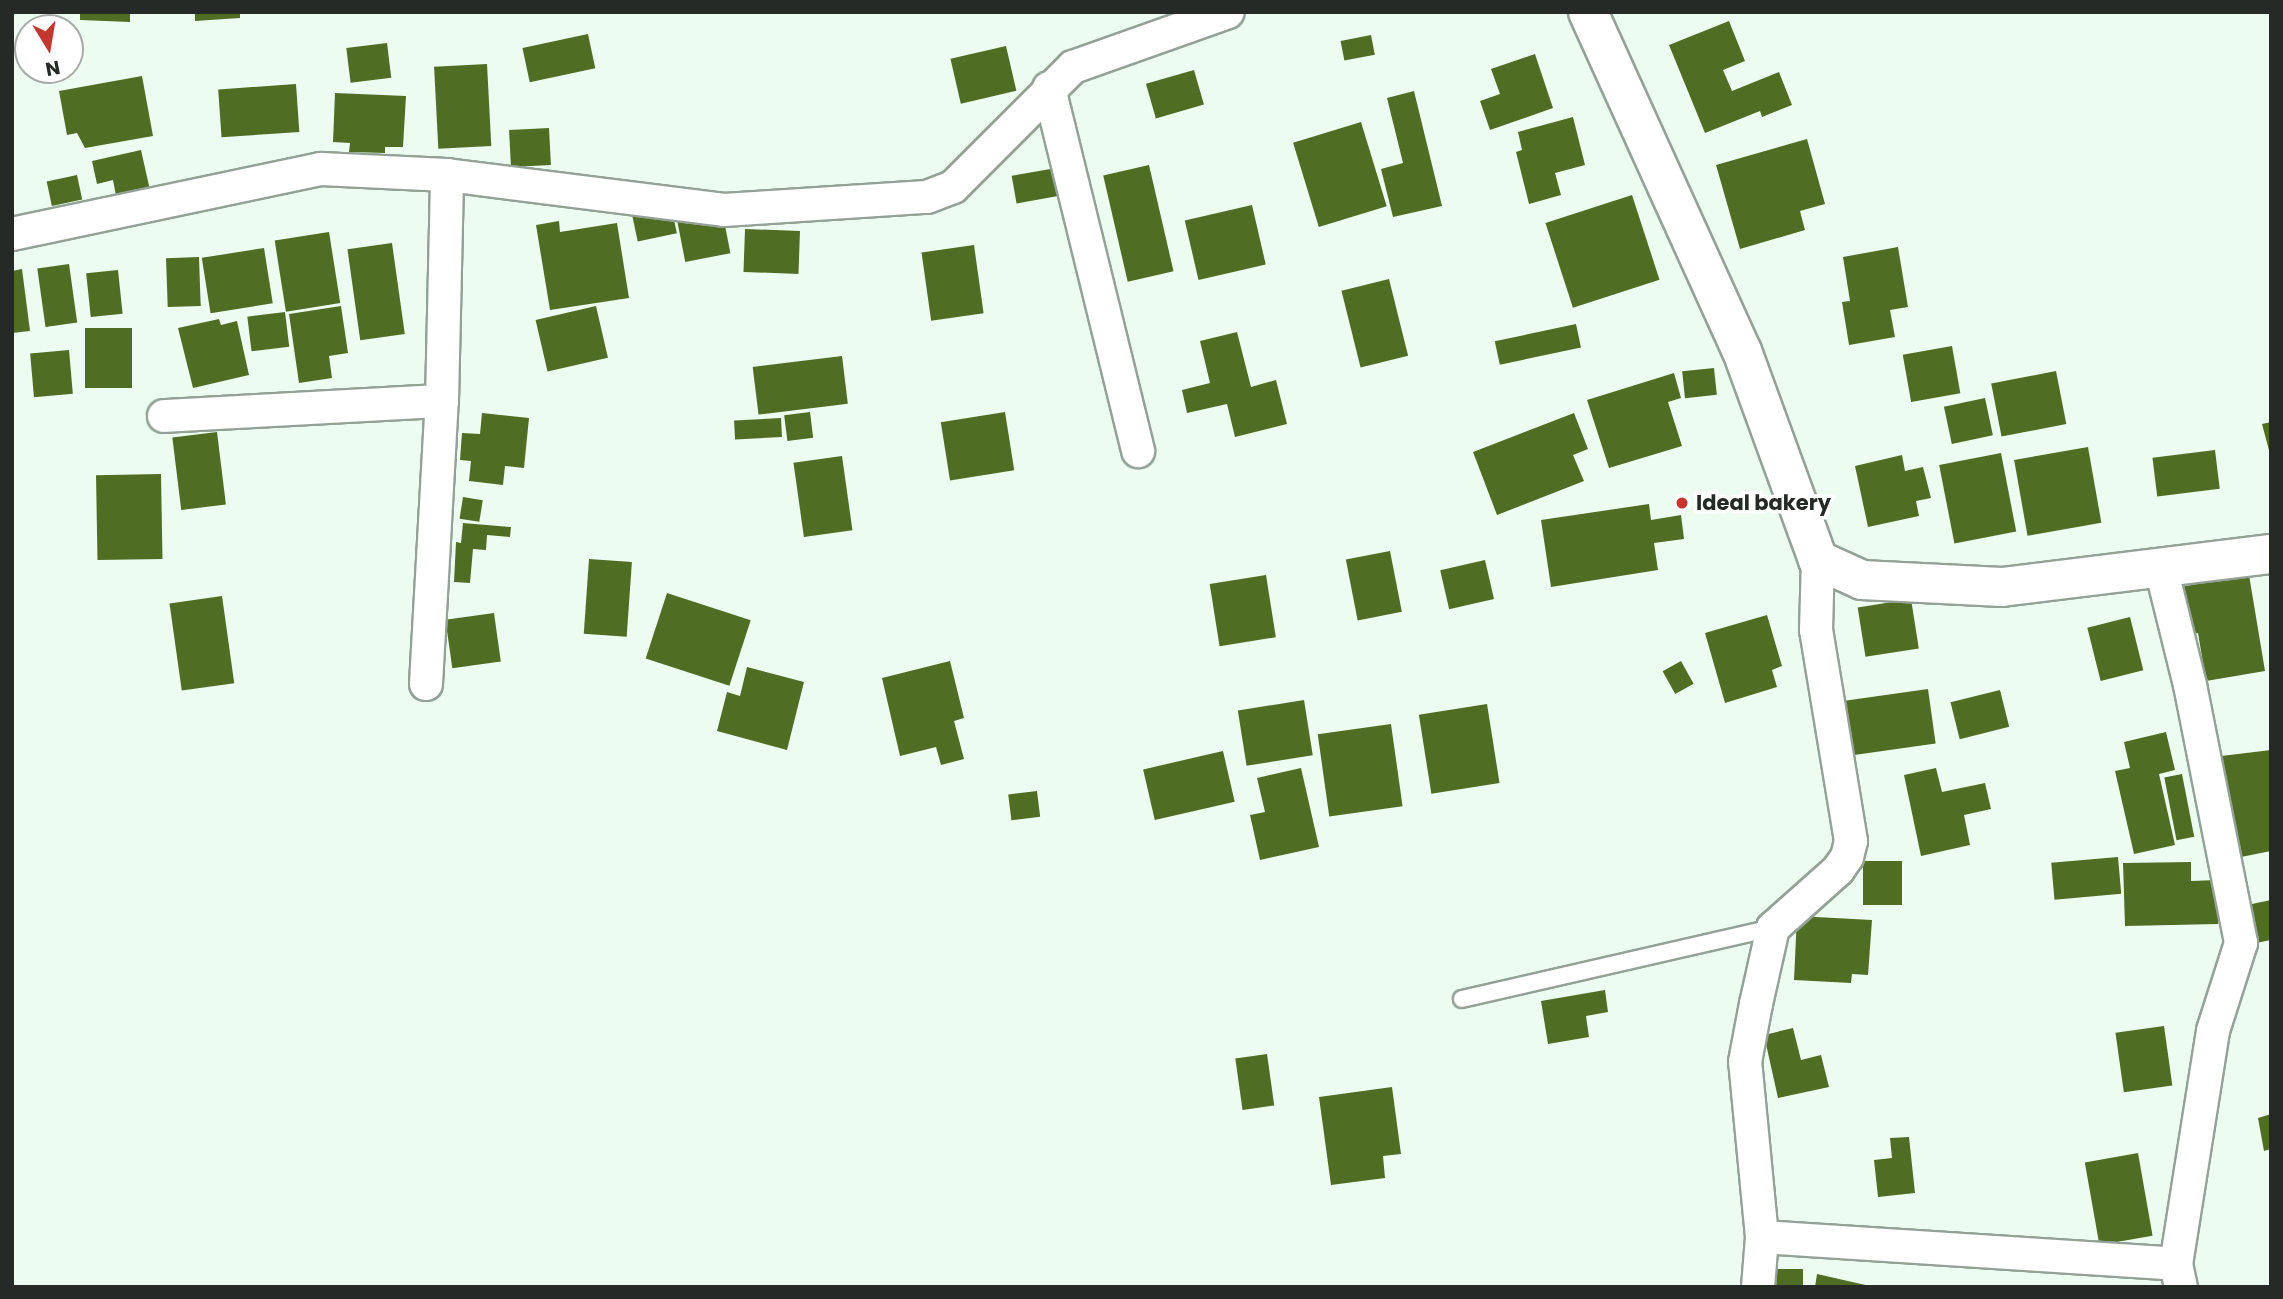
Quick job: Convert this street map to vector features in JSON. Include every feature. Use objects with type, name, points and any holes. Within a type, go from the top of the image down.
[{"type":"main road","points":[[1588,12],[1742,351],[1818,560],[1862,580],[2002,587],[2271,554]]},
{"type":"street","points":[[12,234],[321,169],[447,175],[724,210],[927,197],[953,187],[1049,88],[1073,67],[1228,12]]},
{"type":"street","points":[[1049,88],[1138,451]]},
{"type":"street","points":[[426,684],[442,401],[447,175]]},
{"type":"street","points":[[164,416],[442,401]]},
{"type":"street","points":[[1758,1287],[1762,1237],[1745,1062],[1773,928],[1838,870],[1847,857],[1851,841],[1816,630],[1818,560]]},
{"type":"street","points":[[1762,1237],[2179,1275],[2213,1031],[2241,943],[2190,685],[2161,568]]},
{"type":"lane","points":[[1462,999],[1773,928]]},
{"type":"building","points":[[130,12],[130,22],[84,20],[84,14],[80,14]]},
{"type":"building","points":[[195,12],[240,12],[240,18],[195,21]]},
{"type":"building","points":[[1729,21],[1745,61],[1723,70],[1732,91],[1779,72],[1792,105],[1762,117],[1760,111],[1705,133],[1669,45]]},
{"type":"building","points":[[588,34],[595,68],[530,82],[522,48]]},
{"type":"building","points":[[1371,35],[1375,55],[1344,61],[1341,41]]},
{"type":"building","points":[[387,43],[391,78],[351,83],[346,48]]},
{"type":"building","points":[[1006,46],[1016,91],[961,104],[950,59]]},
{"type":"building","points":[[1535,54],[1553,108],[1490,130],[1480,101],[1500,94],[1491,69]]},
{"type":"building","points":[[487,64],[491,146],[438,149],[434,67]]},
{"type":"building","points":[[1194,70],[1204,105],[1156,118],[1146,84]]},
{"type":"building","points":[[142,76],[153,136],[85,148],[77,133],[67,135],[59,91]]},
{"type":"building","points":[[296,84],[299,132],[222,137],[218,89]]},
{"type":"building","points":[[1414,91],[1442,206],[1393,217],[1381,169],[1403,163],[1387,98]]},
{"type":"building","points":[[335,93],[406,96],[403,147],[385,147],[385,153],[349,152],[350,143],[333,142]]},
{"type":"building","points":[[1573,117],[1585,165],[1555,173],[1561,195],[1529,204],[1516,152],[1522,150],[1518,132]]},
{"type":"building","points":[[1361,122],[1387,206],[1319,227],[1293,143]]},
{"type":"building","points":[[549,128],[551,165],[511,167],[509,130]]},
{"type":"building","points":[[1807,139],[1825,204],[1800,211],[1805,230],[1740,249],[1716,165]]},
{"type":"building","points":[[141,150],[152,199],[118,206],[113,180],[97,184],[92,161]]},
{"type":"building","points":[[1149,165],[1174,271],[1128,282],[1103,176]]},
{"type":"building","points":[[1056,168],[1061,196],[1017,203],[1012,176]]},
{"type":"building","points":[[77,175],[82,199],[52,206],[47,181]]},
{"type":"building","points":[[1632,195],[1660,280],[1573,308],[1545,223]]},
{"type":"building","points":[[670,201],[677,233],[638,242],[631,209]]},
{"type":"building","points":[[1252,205],[1266,264],[1198,280],[1185,221]]},
{"type":"building","points":[[722,210],[730,253],[685,262],[677,219]]},
{"type":"building","points":[[559,221],[560,232],[617,223],[629,298],[550,310],[536,225]]},
{"type":"building","points":[[745,229],[800,231],[798,274],[743,272]]},
{"type":"building","points":[[329,232],[340,303],[286,312],[275,241]]},
{"type":"building","points":[[392,243],[405,334],[360,340],[347,249]]},
{"type":"building","points":[[974,245],[984,313],[931,321],[922,252]]},
{"type":"building","points":[[1898,247],[1908,307],[1890,310],[1895,337],[1849,345],[1842,302],[1850,301],[1843,257]]},
{"type":"building","points":[[264,248],[273,303],[211,313],[202,258]]},
{"type":"building","points":[[199,257],[201,306],[168,307],[166,258]]},
{"type":"building","points":[[69,264],[77,322],[46,327],[37,268]]},
{"type":"building","points":[[22,269],[30,331],[12,333],[12,271]]},
{"type":"building","points":[[118,270],[123,314],[91,317],[86,273]]},
{"type":"building","points":[[1389,279],[1408,356],[1361,368],[1341,291]]},
{"type":"building","points":[[341,306],[348,353],[329,356],[332,378],[299,383],[289,314]]},
{"type":"building","points":[[596,306],[608,358],[548,372],[536,320]]},
{"type":"building","points":[[285,312],[289,347],[252,351],[247,317]]},
{"type":"building","points":[[219,319],[221,325],[237,321],[249,375],[193,388],[178,328]]},
{"type":"building","points":[[1576,324],[1581,347],[1500,365],[1495,341]]},
{"type":"building","points":[[85,328],[132,328],[132,388],[85,388]]},
{"type":"building","points":[[1237,332],[1251,387],[1276,380],[1287,424],[1235,437],[1227,404],[1187,413],[1182,390],[1210,383],[1200,341]]},
{"type":"building","points":[[1952,346],[1960,393],[1911,402],[1903,355]]},
{"type":"building","points":[[69,350],[73,394],[34,397],[30,353]]},
{"type":"building","points":[[842,356],[848,404],[759,415],[753,367]]},
{"type":"building","points":[[1714,368],[1717,395],[1685,398],[1682,371]]},
{"type":"building","points":[[2056,371],[2066,424],[2002,437],[1991,384]]},
{"type":"building","points":[[1674,373],[1681,398],[1668,402],[1682,446],[1609,468],[1587,400]]},
{"type":"building","points":[[1985,398],[1993,435],[1952,444],[1944,407]]},
{"type":"building","points":[[810,412],[813,438],[787,441],[784,415]]},
{"type":"building","points":[[1005,412],[1014,470],[950,480],[941,422]]},
{"type":"building","points":[[482,413],[529,418],[524,468],[505,466],[503,485],[469,481],[471,461],[460,460],[462,433],[480,434]]},
{"type":"building","points":[[1574,413],[1588,449],[1573,455],[1584,481],[1497,515],[1473,452]]},
{"type":"building","points":[[781,418],[782,437],[735,439],[734,420]]},
{"type":"building","points":[[2271,422],[2271,454],[2270,454],[2262,424]]},
{"type":"building","points":[[217,432],[226,504],[181,510],[172,437]]},
{"type":"building","points":[[2088,447],[2101,523],[2028,536],[2014,460]]},
{"type":"building","points":[[2215,450],[2220,489],[2157,496],[2152,458]]},
{"type":"building","points":[[2001,453],[2016,532],[1954,544],[1939,465]]},
{"type":"building","points":[[1902,455],[1905,471],[1923,467],[1931,498],[1916,501],[1919,516],[1868,527],[1855,466]]},
{"type":"building","points":[[842,456],[852,530],[804,537],[793,463]]},
{"type":"building","points":[[161,474],[162,559],[97,560],[96,475]]},
{"type":"building","points":[[463,497],[483,500],[479,522],[460,519]]},
{"type":"building","points":[[1649,504],[1651,520],[1681,515],[1684,539],[1654,543],[1658,570],[1551,587],[1541,520]]},
{"type":"building","points":[[463,523],[511,527],[510,537],[487,535],[486,550],[473,549],[470,583],[454,582],[456,542],[461,543]]},
{"type":"building","points":[[1390,551],[1402,612],[1358,620],[1346,560]]},
{"type":"building","points":[[589,559],[632,562],[627,637],[584,634]]},
{"type":"building","points":[[1485,560],[1494,599],[1449,609],[1440,570]]},
{"type":"building","points":[[1266,575],[1276,637],[1220,646],[1210,584]]},
{"type":"building","points":[[2249,575],[2265,671],[2206,681],[2198,633],[2189,635],[2180,587]]},
{"type":"building","points":[[667,593],[751,620],[729,686],[646,659]]},
{"type":"building","points":[[222,596],[234,683],[182,691],[170,603]]},
{"type":"building","points":[[1911,599],[1919,648],[1865,657],[1858,607]]},
{"type":"building","points":[[494,613],[501,662],[452,668],[445,620]]},
{"type":"building","points":[[1767,615],[1782,666],[1772,670],[1777,687],[1725,703],[1705,633]]},
{"type":"building","points":[[2130,617],[2143,670],[2101,681],[2087,628]]},
{"type":"building","points":[[950,661],[964,718],[954,721],[964,759],[941,765],[936,747],[900,756],[882,678]]},
{"type":"building","points":[[1681,661],[1694,684],[1675,694],[1663,671]]},
{"type":"building","points":[[747,667],[804,682],[787,750],[717,731],[727,692],[740,696]]},
{"type":"building","points":[[1928,689],[1936,743],[1852,755],[1845,701]]},
{"type":"building","points":[[2000,690],[2009,727],[1960,739],[1951,702]]},
{"type":"building","points":[[1304,700],[1313,755],[1247,766],[1238,710]]},
{"type":"building","points":[[1487,704],[1500,783],[1431,794],[1419,715]]},
{"type":"building","points":[[1391,724],[1403,806],[1329,816],[1318,734]]},
{"type":"building","points":[[2166,732],[2175,770],[2159,774],[2175,845],[2134,854],[2115,771],[2130,768],[2124,742]]},
{"type":"building","points":[[2271,750],[2271,851],[2236,858],[2213,757]]},
{"type":"building","points":[[1223,751],[1235,802],[1155,820],[1143,769]]},
{"type":"building","points":[[1301,768],[1319,847],[1260,860],[1250,815],[1265,812],[1257,778]]},
{"type":"building","points":[[1936,768],[1942,792],[1985,783],[1991,809],[1964,815],[1970,845],[1921,856],[1904,775]]},
{"type":"building","points":[[2182,774],[2194,837],[2177,840],[2164,777]]},
{"type":"building","points":[[1037,791],[1040,817],[1011,820],[1008,795]]},
{"type":"building","points":[[2118,857],[2121,894],[2054,900],[2051,863]]},
{"type":"building","points":[[1863,861],[1902,861],[1902,905],[1863,905]]},
{"type":"building","points":[[2191,862],[2191,881],[2217,880],[2218,924],[2125,926],[2123,863]]},
{"type":"building","points":[[2271,900],[2271,940],[2256,943],[2247,905]]},
{"type":"building","points":[[1797,916],[1872,920],[1868,975],[1852,974],[1851,983],[1794,980]]},
{"type":"building","points":[[1605,990],[1608,1012],[1586,1016],[1589,1037],[1548,1044],[1541,1001]]},
{"type":"building","points":[[2164,1026],[2172,1085],[2124,1092],[2115,1033]]},
{"type":"building","points":[[1793,1028],[1801,1060],[1821,1055],[1829,1087],[1778,1098],[1764,1035]]},
{"type":"building","points":[[1267,1054],[1274,1105],[1243,1110],[1235,1058]]},
{"type":"building","points":[[1392,1087],[1401,1154],[1383,1156],[1385,1178],[1331,1185],[1319,1097]]},
{"type":"building","points":[[2271,1114],[2271,1149],[2264,1151],[2258,1118]]},
{"type":"building","points":[[1909,1137],[1915,1193],[1878,1197],[1874,1160],[1892,1158],[1890,1138]]},
{"type":"building","points":[[2138,1153],[2153,1236],[2099,1245],[2085,1162]]},
{"type":"building","points":[[1759,1269],[1803,1269],[1803,1287],[1759,1287]]},
{"type":"building","points":[[1817,1274],[1870,1286],[1815,1287]]},
{"type":"place","name":"Ideal bakery","points":[[1682,503]]}]
